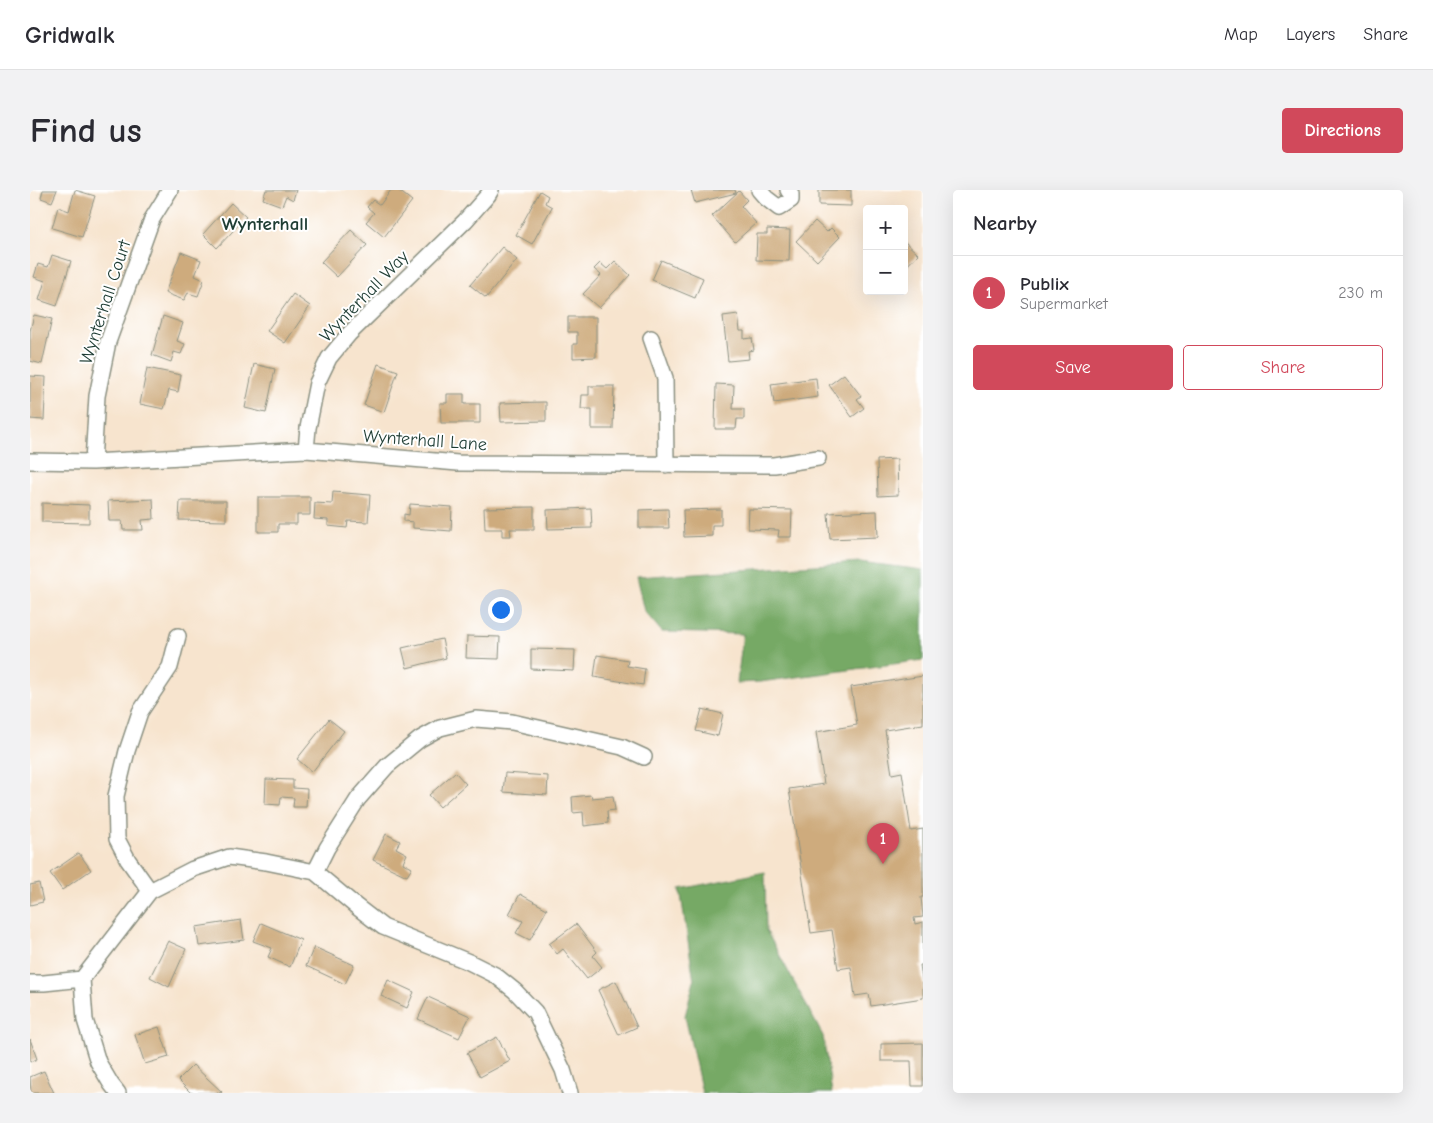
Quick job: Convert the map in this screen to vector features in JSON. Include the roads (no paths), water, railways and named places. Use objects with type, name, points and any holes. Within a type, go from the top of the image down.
[{"type":"street","name":"Wynterhall Court","points":[[93,462],[96,396],[108,342],[152,219],[170,190]]},
{"type":"street","name":"Wynterhall Way","points":[[306,450],[308,428],[317,383],[329,358],[349,334],[465,221],[491,190]]},
{"type":"street","points":[[759,190],[779,208],[791,200],[791,194],[788,190]]},
{"type":"street","points":[[651,338],[665,378],[666,465]]},
{"type":"street","name":"Wynterhall Lane","points":[[30,460],[93,462],[306,450],[458,463],[774,465],[818,458]]},
{"type":"street","points":[[150,891],[128,860],[117,839],[116,796],[127,751],[140,712],[170,666],[178,636]]},
{"type":"street","points":[[315,872],[327,848],[358,799],[387,766],[420,738],[440,728],[476,719],[512,722],[622,747],[644,757]]},
{"type":"street","points":[[118,1093],[98,1062],[85,1020],[82,979],[150,891],[193,869],[229,857],[315,872],[383,927],[496,975],[535,1012],[563,1070],[570,1093]]},
{"type":"street","points":[[30,983],[44,984],[82,979]]},
{"type":"place","name":"Publix","points":[[883,864]]},
{"type":"district","name":"Wynterhall","points":[[265,223]]}]
